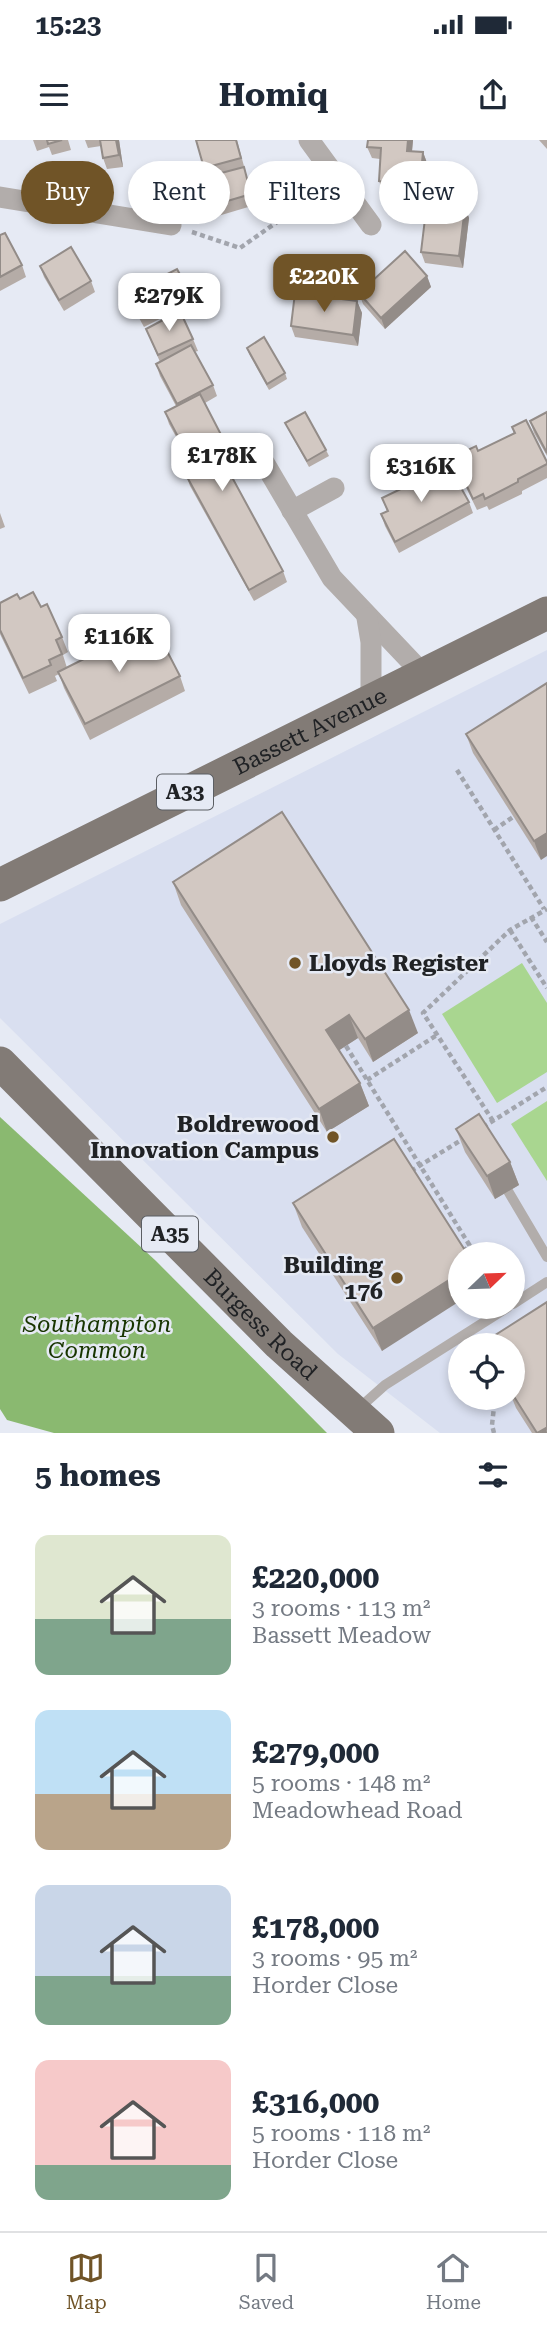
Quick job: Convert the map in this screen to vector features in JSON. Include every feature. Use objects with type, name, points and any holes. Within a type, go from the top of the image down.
[{"type":"main road","name":"Bassett Avenue","points":[[0,886],[547,613]]},
{"type":"main road","name":"Burgess Road","points":[[0,1063],[279,1344],[365,1423]]},
{"type":"street","points":[[309,140],[324,161]]},
{"type":"street","points":[[0,197],[171,225]]},
{"type":"street","points":[[365,216],[372,225]]},
{"type":"street","points":[[262,458],[332,578],[367,618],[423,674]]},
{"type":"street","points":[[292,511],[334,488]]},
{"type":"street","points":[[367,618],[371,642],[371,700]]},
{"type":"lane","points":[[508,1191],[547,1256]]},
{"type":"lane","points":[[525,1296],[547,1282]]},
{"type":"lane","points":[[365,1423],[385,1385],[488,1320]]},
{"type":"path","points":[[171,225],[240,248],[273,224]]},
{"type":"path","points":[[457,770],[546,909],[510,930],[423,1013],[494,1121]]},
{"type":"path","points":[[494,830],[513,817]]},
{"type":"path","points":[[531,917],[547,942]]},
{"type":"path","points":[[510,930],[547,988]]},
{"type":"path","points":[[367,1080],[437,1035]]},
{"type":"path","points":[[346,1046],[467,1242]]},
{"type":"path","points":[[409,1172],[547,1087]]},
{"type":"path","points":[[494,1433],[495,1410]]},
{"type":"shaded area","name":"Boldrewood Innovation Campus","points":[[547,650],[547,1433],[440,1433],[338,1354],[0,1018],[0,924]]},
{"type":"green space","points":[[522,963],[547,1003],[547,1072],[497,1103],[442,1014]]},
{"type":"green space","points":[[547,1101],[547,1181],[511,1124]]},
{"type":"green space","name":"Southampton Common","points":[[0,1117],[156,1261],[327,1433],[54,1433],[7,1420],[0,1409]]},
{"type":"building","points":[[100,140],[116,140],[119,155],[103,158]]},
{"type":"building","points":[[196,140],[236,140],[241,158],[230,161],[202,161]]},
{"type":"building","points":[[368,140],[408,140],[407,151],[423,152],[422,161],[380,161],[381,148],[367,147]]},
{"type":"building","points":[[244,167],[244,196],[230,200],[230,171]]},
{"type":"building","points":[[424,224],[463,224],[459,256],[421,252]]},
{"type":"building","points":[[5,233],[22,265],[0,277],[0,235]]},
{"type":"building","points":[[71,247],[91,281],[59,300],[40,266]]},
{"type":"building","points":[[405,251],[427,276],[381,318],[359,293]]},
{"type":"building","points":[[177,269],[189,291],[140,316],[128,294]]},
{"type":"building","points":[[295,293],[357,301],[353,335],[291,326]]},
{"type":"building","points":[[180,311],[193,339],[158,355],[146,329]]},
{"type":"building","points":[[264,337],[285,373],[267,384],[247,348]]},
{"type":"building","points":[[191,345],[213,385],[177,404],[156,364]]},
{"type":"building","points":[[200,394],[230,452],[221,457],[283,571],[249,590],[186,475],[196,471],[165,412]]},
{"type":"building","points":[[305,412],[326,450],[307,461],[285,423]]},
{"type":"building","points":[[547,412],[547,453],[530,421]]},
{"type":"building","points":[[526,420],[547,464],[485,499],[483,494],[473,499],[453,457],[476,446],[478,451],[515,433],[512,427]]},
{"type":"building","points":[[438,471],[444,483],[455,477],[469,502],[395,542],[381,514],[388,511],[382,498]]},
{"type":"building","points":[[33,592],[41,607],[47,604],[62,637],[56,640],[62,654],[49,660],[51,665],[23,678],[0,630],[0,603],[17,594],[20,599]]},
{"type":"building","points":[[153,624],[180,676],[85,724],[58,672]]},
{"type":"building","points":[[547,683],[547,833],[534,841],[466,734]]},
{"type":"building","name":"Lloyds Register","points":[[282,812],[409,1010],[365,1039],[349,1015],[326,1030],[360,1083],[319,1109],[173,882]]},
{"type":"building","points":[[479,1114],[510,1162],[487,1176],[456,1129]]},
{"type":"building","name":"Building 176","points":[[394,1139],[460,1242],[448,1242],[448,1281],[373,1328],[293,1203]]},
{"type":"building","points":[[547,1302],[547,1429],[537,1433],[522,1410],[525,1410],[525,1333],[498,1333],[519,1320],[525,1320],[525,1316]]},
{"type":"place","name":"Lloyds Register","points":[[295,963]]},
{"type":"place","name":"Boldrewood Innovation Campus","points":[[333,1137]]},
{"type":"place","name":"Building 176","points":[[397,1278]]}]
